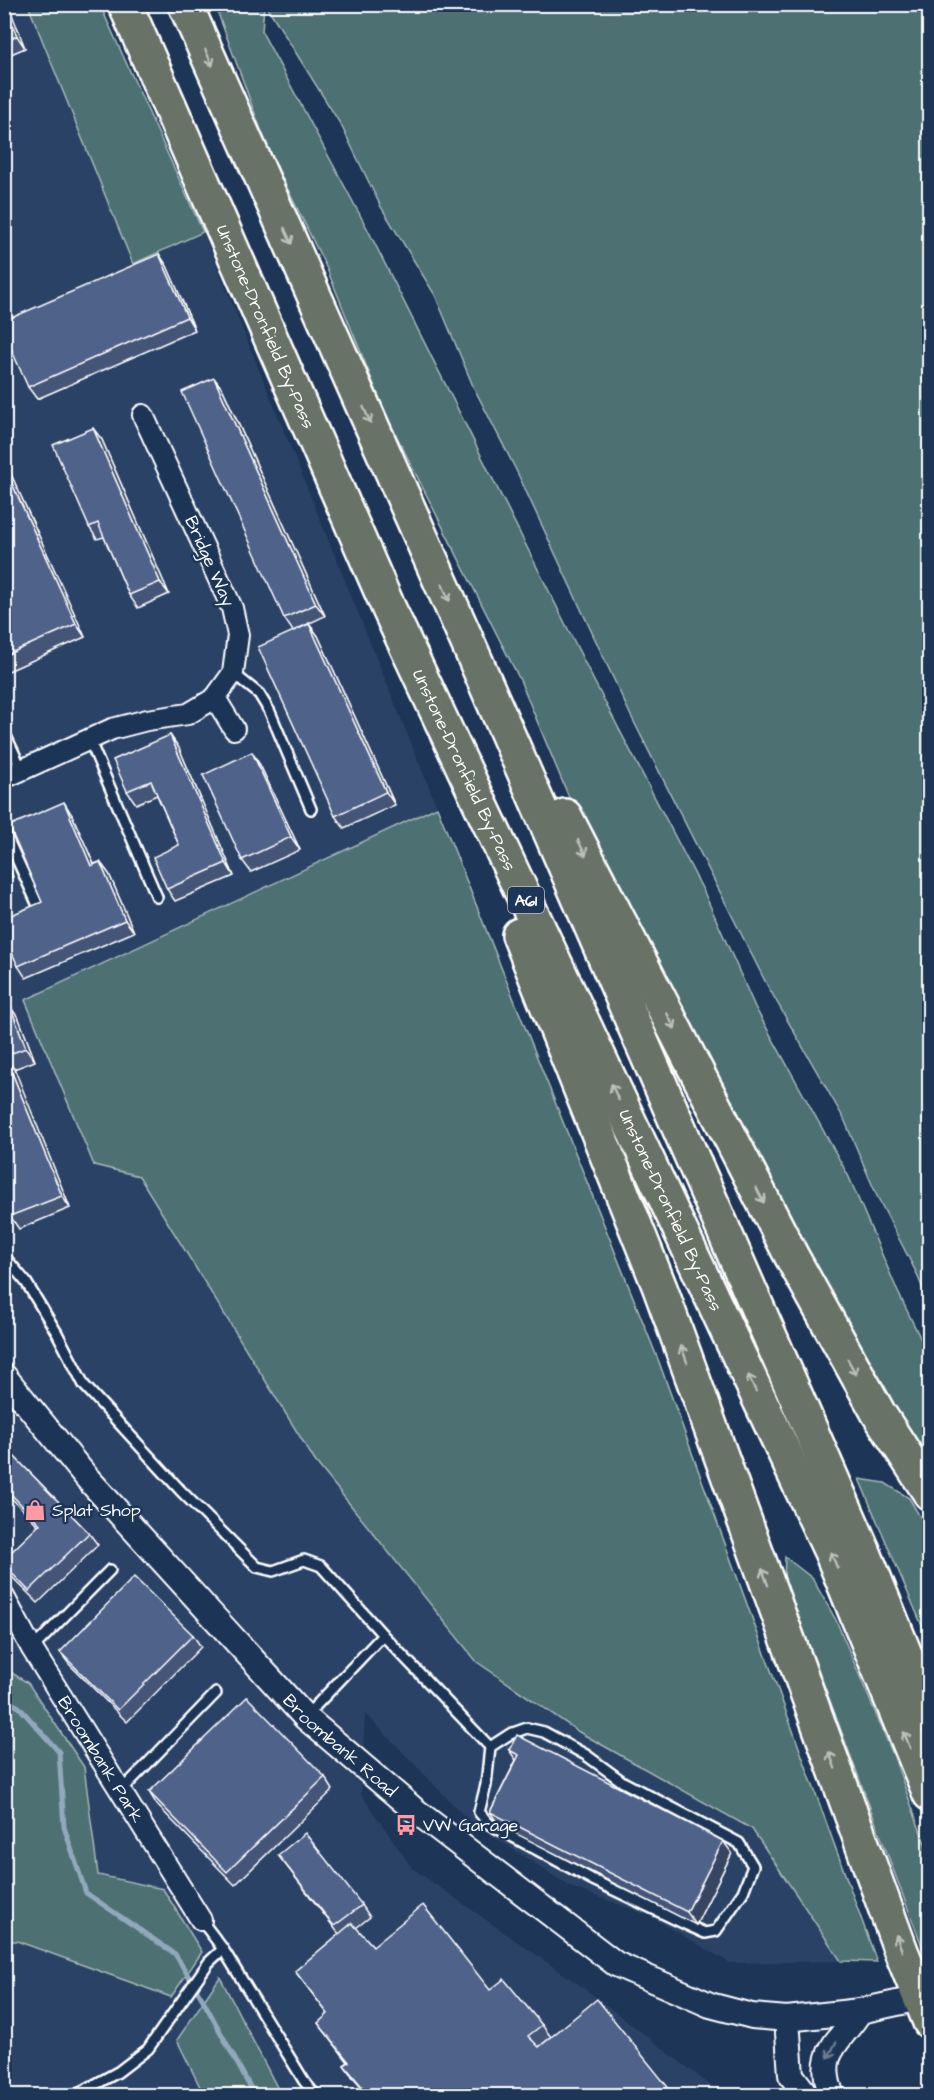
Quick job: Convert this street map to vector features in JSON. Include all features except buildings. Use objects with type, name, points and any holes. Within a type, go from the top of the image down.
[{"type":"highway","name":"Unstone-Dronfield By-Pass","points":[[125,4],[389,609],[832,1554],[930,1794]]},
{"type":"highway","name":"Unstone-Dronfield By-Pass","points":[[185,4],[471,650],[862,1548],[930,1716]]},
{"type":"highway","name":"A61","points":[[389,609],[660,1288],[925,2010]]},
{"type":"highway","points":[[471,650],[570,824],[792,1257],[879,1414],[930,1493]]},
{"type":"street","name":"Bridge Way","points":[[13,774],[112,729],[147,720],[188,714],[215,698],[233,673],[238,635],[232,608],[142,415]]},
{"type":"street","points":[[215,698],[234,729]]},
{"type":"street","name":"Broombank Road","points":[[5,1377],[88,1479],[305,1716],[412,1808],[616,1964],[710,2005],[752,2016],[787,2019],[860,2011],[925,2010]]},
{"type":"street","name":"Broombank Park","points":[[4,1597],[32,1649],[201,1920]]},
{"type":"street","points":[[832,2096],[825,2071],[831,2049],[860,2011]]},
{"type":"street","points":[[787,2019],[790,2075],[807,2096]]},
{"type":"lane","points":[[233,673],[259,694],[270,712],[311,810]]},
{"type":"lane","points":[[5,734],[13,774]]},
{"type":"lane","points":[[89,739],[157,897]]},
{"type":"lane","points":[[4,831],[41,912]]},
{"type":"lane","points":[[4,1256],[26,1282],[57,1333],[84,1385],[182,1491],[248,1558],[257,1567],[273,1571],[304,1560],[321,1566],[490,1747]]},
{"type":"lane","points":[[32,1649],[110,1570]]},
{"type":"lane","points":[[305,1716],[383,1635]]},
{"type":"lane","points":[[121,1791],[216,1693]]},
{"type":"lane","points":[[526,1728],[544,1732],[586,1755],[623,1782],[739,1843],[753,1866],[743,1892],[716,1931],[705,1934],[509,1836],[489,1824],[479,1812],[486,1785],[490,1747],[510,1734],[526,1728]]},
{"type":"lane","points":[[201,1920],[223,1949],[304,2081],[316,2096]]},
{"type":"lane","points":[[74,2096],[118,2072],[148,2049],[208,1962],[223,1949]]},
{"type":"shaded area","points":[[28,4],[133,264],[203,232],[437,807],[25,1001],[94,1165],[139,1175],[315,1461],[477,1662],[579,1732],[752,1829],[841,1961],[730,1963],[648,1915],[571,1887],[468,1820],[365,1713],[361,1794],[412,1868],[588,1991],[723,2095],[5,2095],[4,1941],[17,1941],[163,1889],[98,1876],[84,1767],[28,1683],[5,1668],[4,5]]},
{"type":"green space","points":[[28,5],[100,5],[203,232],[133,264]]},
{"type":"green space","points":[[215,5],[264,5],[262,32],[367,228],[594,681],[704,892],[755,1007],[849,1177],[898,1292],[929,1356],[929,1459],[866,1363],[573,807],[520,680],[388,419],[327,269],[268,149]]},
{"type":"green space","points":[[266,5],[929,5],[929,1304],[916,1272],[877,1196],[844,1119],[766,983],[630,714],[517,472],[473,386],[435,295],[381,207],[341,125]]},
{"type":"green space","points":[[437,807],[659,1362],[877,1962],[841,1961],[752,1829],[579,1732],[477,1662],[315,1461],[139,1176],[94,1165],[25,1000]]},
{"type":"green space","points":[[859,1479],[885,1483],[909,1498],[929,1532],[929,1642]]},
{"type":"green space","points":[[785,1557],[812,1578],[836,1620],[894,1757],[929,1855],[929,1960],[784,1578]]},
{"type":"green space","points":[[4,1668],[28,1683],[84,1767],[98,1875],[163,1889],[202,1952],[171,1997],[17,1941],[5,1941]]},
{"type":"green space","points":[[220,1977],[281,2095],[204,2095],[177,2040]]},
{"type":"waterway","points":[[4,1699],[19,1707],[59,1752],[64,1827],[86,1893],[175,1954],[203,2000],[255,2096]]},
{"type":"place","name":"Splat Shop","points":[[35,1510]]},
{"type":"place","name":"VW Garage","points":[[406,1825]]}]
